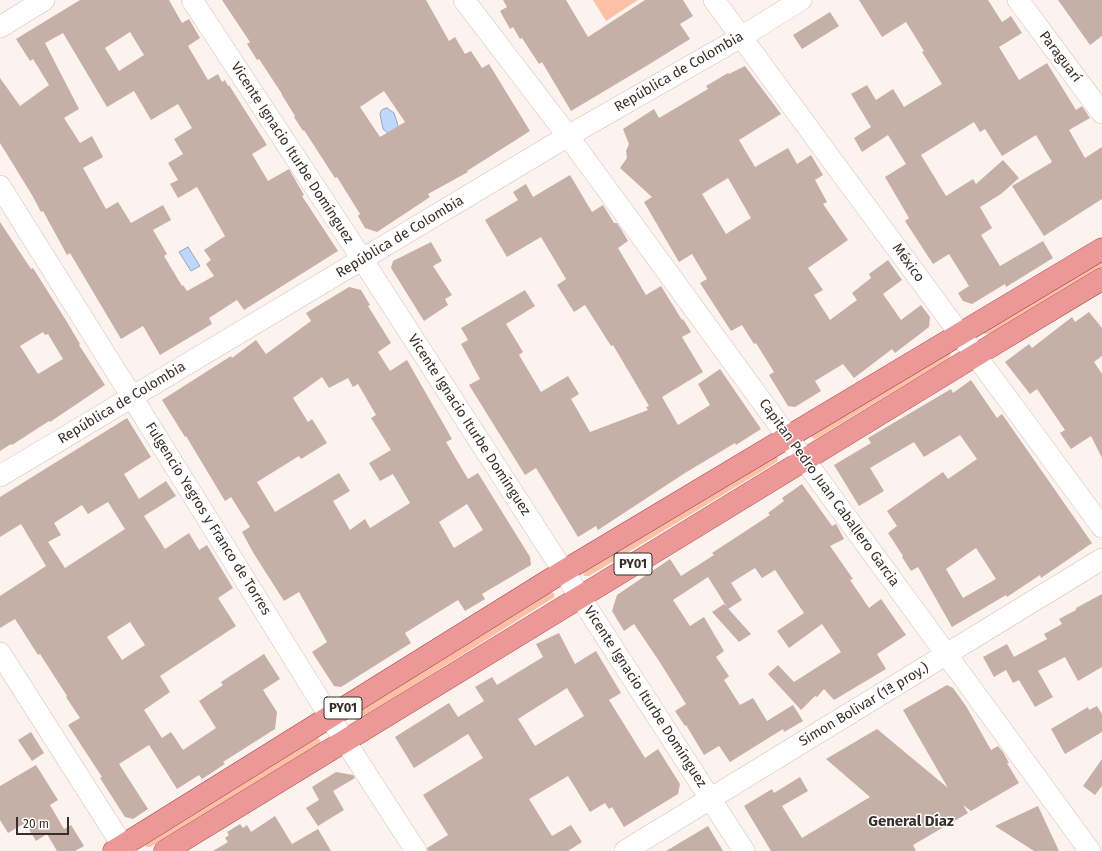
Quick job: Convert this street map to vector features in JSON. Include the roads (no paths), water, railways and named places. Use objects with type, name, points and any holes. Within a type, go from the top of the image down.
[{"type":"main road","name":"PY01","points":[[121,849],[564,571],[1102,249]]},
{"type":"main road","name":"PY01","points":[[165,851],[976,354],[1102,279]]},
{"type":"street","points":[[0,27],[44,0]]},
{"type":"street","name":"Vicente Ignacio Iturbe Domínguez","points":[[192,0],[581,596],[744,851]]},
{"type":"street","name":"Capitan Pedro Juan Caballero Garcia","points":[[464,0],[568,136],[1090,851]]},
{"type":"street","name":"México","points":[[714,0],[1102,527]]},
{"type":"street","name":"República de Colombia","points":[[0,476],[568,136],[801,0]]},
{"type":"street","name":"Paraguarí","points":[[1018,0],[1102,113]]},
{"type":"street","name":"Fulgencio Yegros y Franco de Torres","points":[[0,186],[345,741],[416,851]]},
{"type":"street","name":"Simon Bolivar (1ª proy.)","points":[[626,851],[1102,559]]},
{"type":"street","name":"PY01","points":[[0,653],[121,849]]},
{"type":"water","points":[[387,108],[394,113],[398,125],[397,130],[389,134],[383,129],[380,114],[383,109]]},
{"type":"water","points":[[188,247],[200,266],[191,271],[179,252]]},
{"type":"district","name":"General Díaz","points":[[911,822]]}]
